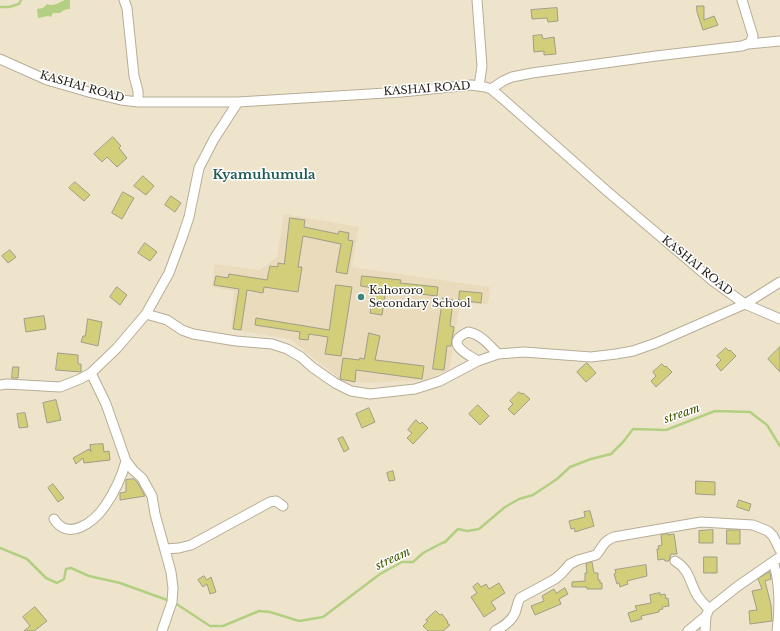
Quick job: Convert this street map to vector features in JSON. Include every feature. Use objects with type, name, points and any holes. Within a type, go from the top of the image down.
[{"type":"street","points":[[124,0],[134,76],[138,90],[138,102]]},
{"type":"street","points":[[477,0],[482,66],[479,86]]},
{"type":"street","points":[[742,0],[753,36],[748,44]]},
{"type":"street","points":[[491,90],[503,81],[512,77],[532,73],[780,41]]},
{"type":"street","name":"KASHAI ROAD","points":[[0,59],[47,80],[92,93],[121,100],[138,102],[238,102],[479,86],[491,90],[713,281],[745,304],[780,318]]},
{"type":"street","points":[[0,385],[7,384],[60,387],[80,379],[91,373],[117,348],[146,314],[169,273],[182,238],[189,217],[199,168],[214,139],[238,102]]},
{"type":"street","points":[[146,314],[167,320],[182,330],[193,334],[215,338],[272,344],[287,349],[301,357],[312,367],[335,383],[351,391],[370,394],[415,389],[440,381],[478,361],[498,354],[524,352],[591,357],[633,350],[656,343],[745,304],[780,282]]},
{"type":"street","points":[[478,361],[463,353],[458,348],[457,342],[460,337],[468,332],[474,333],[480,337],[498,354]]},
{"type":"street","points":[[91,373],[106,404],[119,437],[126,461],[142,478],[149,488],[152,496],[155,514],[172,572],[172,602],[162,631]]},
{"type":"street","points":[[54,519],[62,528],[73,530],[87,523],[96,516],[110,498],[124,469],[126,461]]},
{"type":"street","points":[[166,549],[179,548],[191,544],[270,502],[276,502],[282,506]]},
{"type":"street","points":[[495,631],[506,624],[514,614],[520,598],[555,579],[570,564],[596,555],[604,543],[614,537],[701,522],[753,525],[768,531],[773,536],[780,550]]},
{"type":"street","points":[[688,631],[738,586],[777,559]]},
{"type":"street","points":[[777,559],[779,590],[779,618],[777,631]]},
{"type":"street","points":[[675,561],[685,569],[690,576],[696,593],[708,612],[705,631]]},
{"type":"shaded area","points":[[65,0],[70,0],[70,9],[64,10],[60,13],[53,13],[51,17],[48,16],[38,18],[37,9],[43,8],[47,4],[53,5]]},
{"type":"shaded area","name":"Kahororo Secondary School","points":[[284,214],[359,227],[352,267],[490,287],[488,304],[460,303],[449,370],[424,380],[365,383],[340,379],[290,339],[231,329],[234,291],[212,287],[215,264],[260,270],[277,257]]},
{"type":"building","points":[[697,6],[704,6],[704,20],[714,16],[718,25],[703,30],[697,12]]},
{"type":"building","points":[[557,8],[558,21],[548,22],[547,18],[532,19],[531,10]]},
{"type":"building","points":[[542,35],[543,39],[554,37],[556,54],[544,55],[544,51],[534,52],[533,36]]},
{"type":"building","points":[[113,137],[121,146],[119,148],[127,158],[117,167],[107,157],[102,162],[94,154]]},
{"type":"building","points":[[143,176],[154,186],[146,195],[134,186]]},
{"type":"building","points":[[75,182],[90,195],[84,201],[69,188]]},
{"type":"building","points":[[123,192],[134,198],[122,219],[112,213]]},
{"type":"building","points":[[171,196],[181,203],[175,212],[165,205]]},
{"type":"building","points":[[290,218],[305,220],[304,227],[338,234],[339,231],[349,233],[348,240],[353,241],[347,274],[336,272],[341,244],[303,236],[298,267],[302,267],[298,292],[264,287],[263,293],[247,290],[241,330],[233,329],[239,289],[214,285],[216,276],[228,278],[229,274],[267,280],[270,266],[278,267],[278,263],[284,264]]},
{"type":"building","points":[[145,243],[157,252],[150,261],[138,253]]},
{"type":"building","points":[[10,250],[16,257],[8,263],[2,256]]},
{"type":"building","points":[[362,276],[401,280],[400,283],[438,287],[437,296],[386,290],[382,315],[370,313],[374,288],[361,286]]},
{"type":"building","points":[[336,285],[352,287],[341,356],[325,354],[328,337],[309,334],[308,340],[299,339],[300,332],[255,325],[256,318],[329,330]]},
{"type":"building","points":[[117,287],[127,295],[120,305],[110,297]]},
{"type":"building","points":[[460,291],[482,293],[481,303],[459,300]]},
{"type":"building","points":[[443,298],[453,300],[450,326],[454,327],[451,346],[447,346],[444,370],[433,369]]},
{"type":"building","points":[[44,316],[46,329],[26,332],[24,319]]},
{"type":"building","points":[[88,319],[102,322],[98,346],[81,342],[83,336],[85,336]]},
{"type":"building","points":[[369,333],[380,336],[375,360],[424,366],[422,379],[356,370],[355,382],[340,379],[343,358],[359,360],[360,358],[364,359]]},
{"type":"building","points":[[780,347],[780,372],[768,359]]},
{"type":"building","points":[[726,348],[736,356],[721,371],[716,365],[721,360],[717,356]]},
{"type":"building","points":[[58,353],[78,355],[78,364],[81,364],[81,372],[56,370]]},
{"type":"building","points":[[587,363],[596,373],[586,382],[577,372]]},
{"type":"building","points":[[662,364],[672,372],[656,387],[651,381],[656,376],[653,372]]},
{"type":"building","points":[[13,367],[19,367],[18,378],[12,378]]},
{"type":"building","points":[[519,392],[522,394],[523,393],[530,399],[514,415],[508,409],[513,404],[510,401]]},
{"type":"building","points":[[56,400],[61,420],[47,423],[43,403]]},
{"type":"building","points":[[478,405],[489,416],[480,425],[469,414]]},
{"type":"building","points":[[369,408],[375,422],[362,428],[356,414]]},
{"type":"building","points":[[25,413],[28,427],[19,428],[17,414]]},
{"type":"building","points":[[416,420],[420,424],[422,422],[428,428],[413,444],[407,438],[412,433],[408,430]]},
{"type":"building","points":[[343,437],[349,449],[344,452],[338,439]]},
{"type":"building","points":[[103,444],[104,452],[109,451],[110,460],[84,463],[83,458],[76,464],[73,458],[89,449],[91,452],[90,445]]},
{"type":"building","points":[[393,471],[395,480],[389,481],[387,473]]},
{"type":"building","points":[[134,479],[145,496],[120,500],[120,493],[126,492],[126,480]]},
{"type":"building","points":[[696,481],[715,482],[715,495],[696,494]]},
{"type":"building","points":[[53,484],[64,498],[58,502],[48,488]]},
{"type":"building","points":[[739,500],[751,504],[749,511],[737,507]]},
{"type":"building","points":[[590,511],[594,526],[575,532],[574,528],[571,529],[569,521],[585,517],[584,512]]},
{"type":"building","points":[[713,530],[713,543],[699,543],[699,531]]},
{"type":"building","points":[[727,530],[740,530],[740,544],[727,544]]},
{"type":"building","points":[[674,534],[677,554],[671,554],[669,561],[665,561],[664,559],[658,560],[657,549],[659,549],[658,546],[662,545],[661,535]]},
{"type":"building","points":[[704,557],[717,557],[717,573],[704,573]]},
{"type":"building","points":[[592,562],[594,573],[598,573],[598,580],[602,583],[602,589],[572,587],[572,582],[585,581],[585,573],[587,573],[586,564]]},
{"type":"building","points":[[646,565],[647,576],[627,581],[628,584],[620,587],[619,583],[617,584],[614,574],[616,573],[615,570]]},
{"type":"building","points":[[770,572],[771,579],[765,581],[771,605],[772,621],[750,624],[749,611],[757,610],[752,591],[762,589],[758,579]]},
{"type":"building","points":[[204,576],[207,580],[211,577],[216,592],[210,594],[207,584],[203,587],[198,580]]},
{"type":"building","points":[[478,583],[481,587],[486,584],[489,589],[499,583],[505,593],[491,602],[496,609],[484,617],[471,597],[477,593],[473,587]]},
{"type":"building","points":[[565,588],[568,594],[559,599],[561,604],[535,615],[531,606],[544,601],[542,596],[554,589],[556,593]]},
{"type":"building","points":[[660,593],[660,595],[665,594],[666,599],[668,598],[669,606],[662,607],[663,609],[659,610],[659,612],[641,616],[642,619],[631,622],[628,613],[637,610],[635,606],[651,603],[650,595]]},
{"type":"building","points":[[35,607],[47,621],[34,631],[24,631],[30,626],[23,617]]},
{"type":"building","points":[[436,611],[440,615],[442,614],[448,622],[447,623],[450,625],[443,631],[428,631],[423,626],[428,621],[426,620]]},
{"type":"waterway","points":[[0,7],[9,7],[19,4],[21,0]]},
{"type":"waterway","name":"stream","points":[[175,603],[210,626],[223,626],[259,611],[270,612],[299,621],[323,617],[380,574],[402,562],[413,562],[423,553],[445,542],[458,529],[467,531],[479,529],[505,507],[519,499],[533,495],[557,479],[570,467],[591,459],[611,454],[633,429],[666,430],[715,411],[750,412],[767,425],[780,446]]},
{"type":"waterway","name":"stream","points":[[0,548],[27,559],[46,578],[57,583],[64,579],[66,569],[71,568],[89,576],[120,583],[170,601]]},
{"type":"place","name":"Kahororo Secondary School","points":[[361,297]]},
{"type":"district","name":"Kyamuhumula","points":[[264,175]]}]
